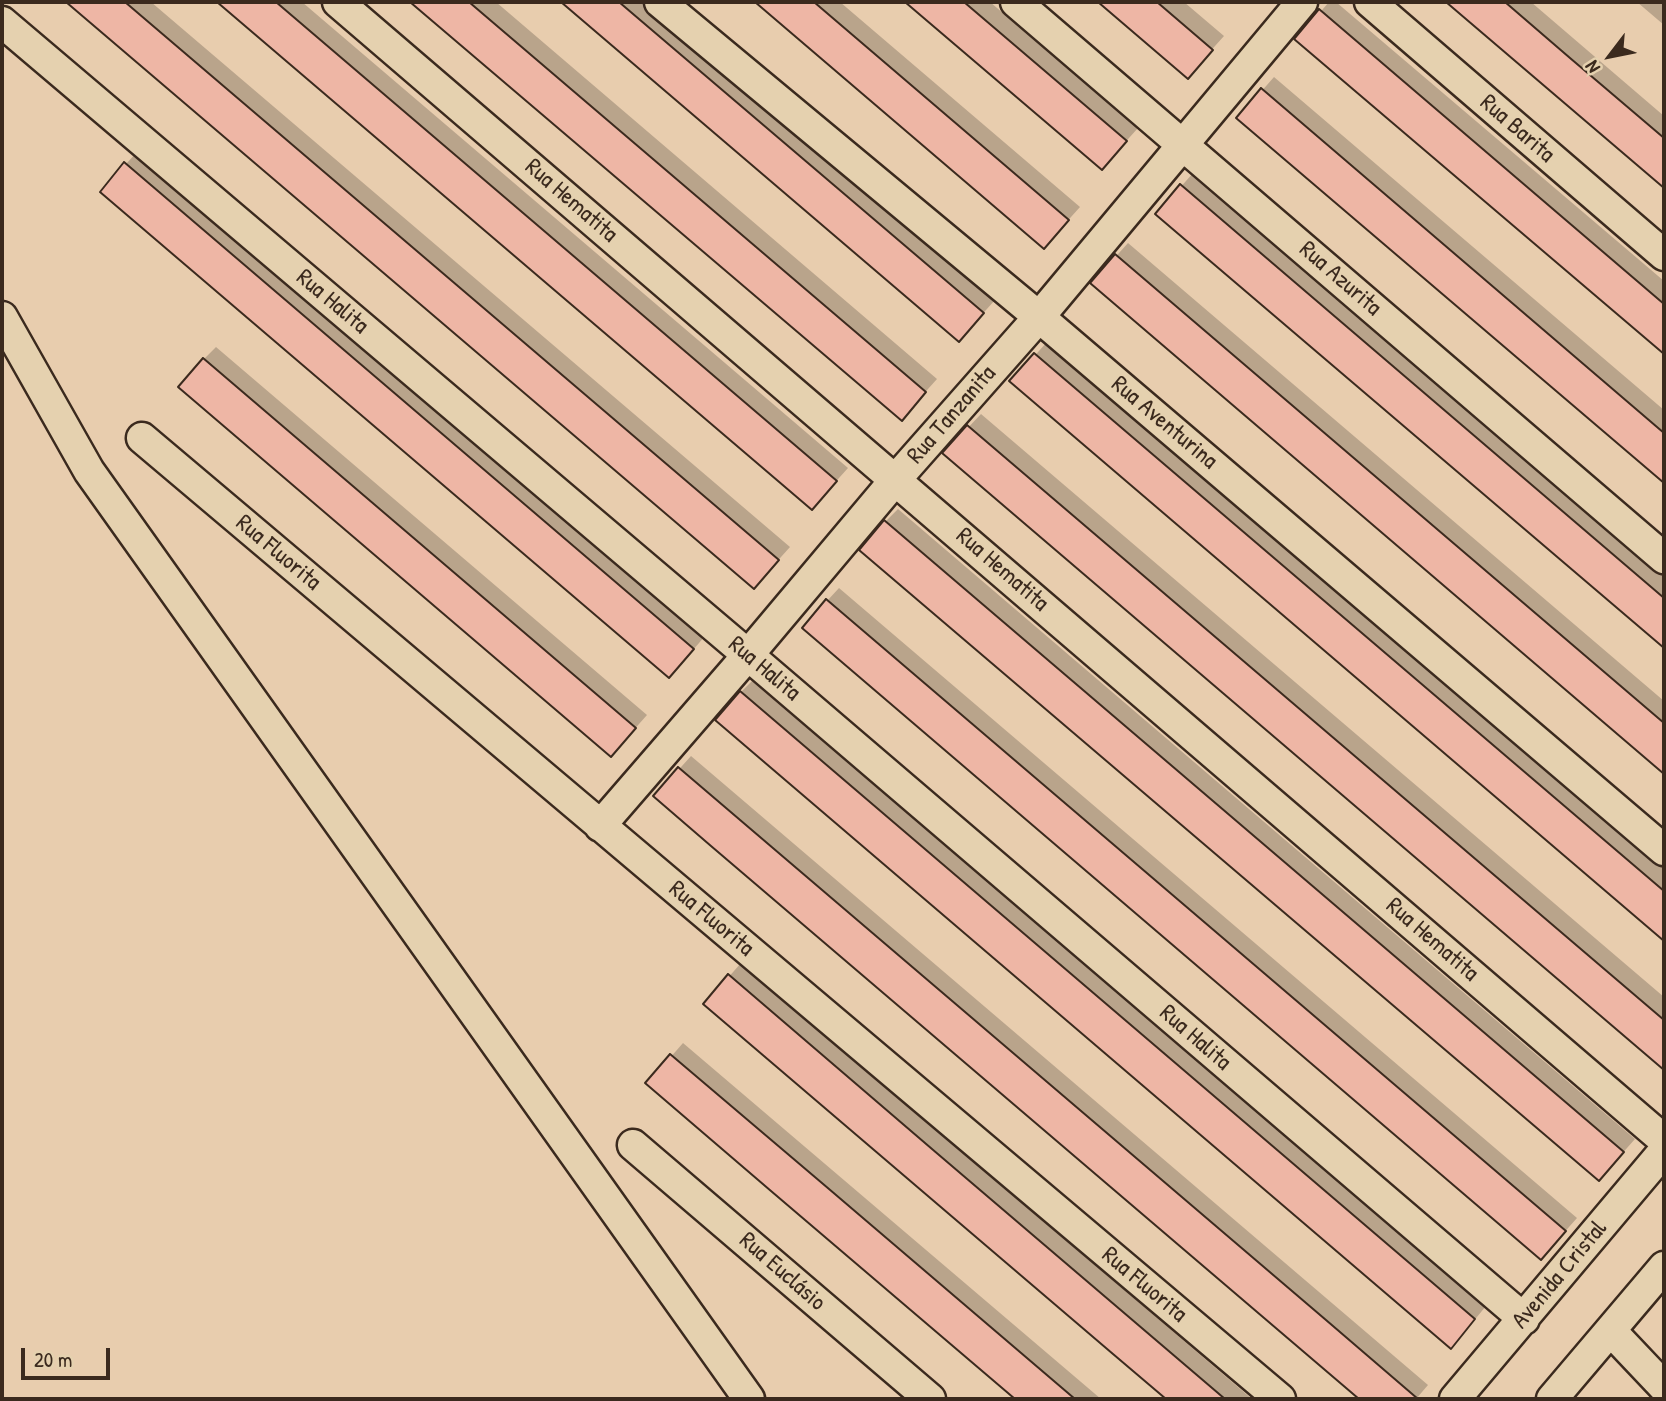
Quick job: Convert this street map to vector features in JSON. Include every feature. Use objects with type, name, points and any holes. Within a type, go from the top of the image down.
[{"type":"street","name":"Rua Hematita","points":[[338,2],[1664,1140]]},
{"type":"street","name":"Rua Aventurina","points":[[660,2],[1039,317],[1664,850]]},
{"type":"street","name":"Rua Azurita","points":[[1016,2],[1664,558]]},
{"type":"street","name":"Rua Tanzanita","points":[[600,826],[896,479],[1039,317],[1302,2]]},
{"type":"street","name":"Rua Barita","points":[[1370,2],[1664,255]]},
{"type":"street","name":"Rua Halita","points":[[2,22],[1524,1319]]},
{"type":"street","points":[[2,317],[89,471],[749,1399]]},
{"type":"street","name":"Rua Fluorita","points":[[142,438],[1280,1399]]},
{"type":"street","name":"Rua Euclásio","points":[[633,1145],[930,1399]]},
{"type":"street","name":"Avenida Cristal","points":[[1455,1399],[1664,1151]]},
{"type":"street","points":[[1552,1399],[1664,1267]]},
{"type":"street","points":[[1611,1331],[1664,1387]]},
{"type":"building","points":[[66,2],[125,2],[779,560],[754,589]]},
{"type":"building","points":[[217,2],[276,2],[837,481],[812,510]]},
{"type":"building","points":[[410,2],[469,2],[926,392],[902,421]]},
{"type":"building","points":[[561,2],[619,2],[984,313],[959,342]]},
{"type":"building","points":[[755,2],[814,2],[1069,220],[1044,249]]},
{"type":"building","points":[[905,2],[964,2],[1127,141],[1102,170]]},
{"type":"building","points":[[1098,2],[1157,2],[1213,50],[1188,79]]},
{"type":"building","points":[[1446,2],[1505,2],[1664,138],[1664,188]]},
{"type":"building","points":[[1319,9],[1664,304],[1664,354],[1294,39]]},
{"type":"building","points":[[1261,88],[1664,433],[1664,483],[1236,118]]},
{"type":"building","points":[[124,162],[694,649],[669,678],[100,192]]},
{"type":"building","points":[[1180,184],[1664,598],[1664,648],[1155,214]]},
{"type":"building","points":[[1115,254],[1664,723],[1664,774],[1090,283]]},
{"type":"building","points":[[1034,353],[1664,891],[1664,941],[1009,381]]},
{"type":"building","points":[[203,358],[636,728],[611,757],[178,387]]},
{"type":"building","points":[[967,425],[1664,1020],[1664,1070],[942,453]]},
{"type":"building","points":[[884,520],[1624,1152],[1599,1181],[859,550]]},
{"type":"building","points":[[826,599],[1566,1231],[1541,1260],[802,628]]},
{"type":"building","points":[[740,691],[1475,1319],[1451,1349],[715,720]]},
{"type":"building","points":[[678,767],[1418,1399],[1359,1399],[711,846],[653,796]]},
{"type":"building","points":[[728,974],[1225,1399],[1166,1399],[703,1004]]},
{"type":"building","points":[[670,1054],[1075,1399],[1015,1399],[645,1083]]}]
